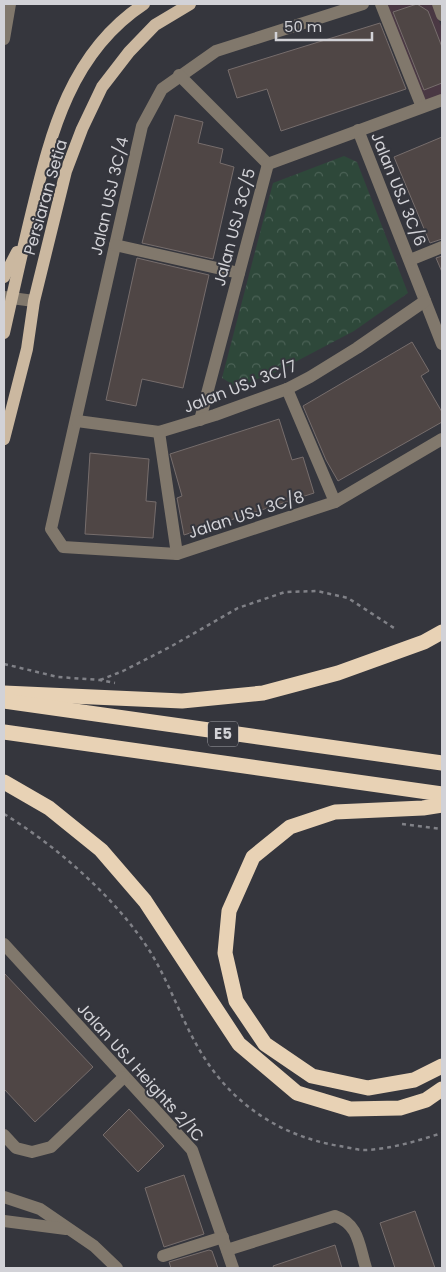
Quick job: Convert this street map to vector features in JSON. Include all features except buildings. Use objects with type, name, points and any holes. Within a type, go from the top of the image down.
[{"type":"highway","points":[[4,693],[182,701],[263,694],[338,673],[424,642],[442,632]]},
{"type":"highway","name":"E5","points":[[4,700],[204,731],[442,763]]},
{"type":"highway","name":"E5","points":[[4,732],[442,794]]},
{"type":"highway","points":[[4,782],[49,808],[101,850],[145,901],[239,1044],[297,1093],[350,1109],[400,1108],[426,1100],[442,1089]]},
{"type":"highway","points":[[442,805],[423,808],[335,812],[290,827],[254,857],[230,911],[225,953],[236,1000],[265,1044],[312,1076],[368,1088],[414,1080],[442,1066]]},
{"type":"main road","name":"Persiaran Setia","points":[[4,334],[8,297],[26,236],[46,150],[65,97],[98,43],[144,4]]},
{"type":"main road","name":"Persiaran Setia","points":[[4,438],[27,349],[34,301],[66,171],[102,87],[129,52],[155,25],[190,4]]},
{"type":"main road","points":[[4,277],[26,236]]},
{"type":"street","points":[[4,39],[10,4]]},
{"type":"street","name":"Jalan USJ 3C/4","points":[[51,530],[142,126],[162,89],[216,51],[363,4]]},
{"type":"street","points":[[381,4],[422,107]]},
{"type":"street","points":[[438,4],[442,15]]},
{"type":"street","points":[[180,75],[268,164]]},
{"type":"street","name":"Jalan USJ 3C/5","points":[[200,420],[268,164],[442,100]]},
{"type":"street","name":"Jalan USJ 3C/6","points":[[358,130],[442,344]]},
{"type":"street","points":[[115,245],[239,273]]},
{"type":"street","points":[[410,260],[442,247]]},
{"type":"street","points":[[8,297],[34,301]]},
{"type":"street","name":"Jalan USJ 3C/7","points":[[77,420],[159,432],[200,420],[287,389],[357,348],[425,301]]},
{"type":"street","points":[[287,389],[335,502]]},
{"type":"street","points":[[159,432],[177,554]]},
{"type":"street","name":"Jalan USJ 3C/8","points":[[51,530],[63,547],[177,554],[335,502],[442,440]]},
{"type":"street","name":"Jalan USJ Heights 2/1C","points":[[4,944],[192,1150],[233,1268]]},
{"type":"street","points":[[4,1135],[16,1148],[32,1152],[51,1147],[124,1077]]},
{"type":"street","points":[[4,1197],[40,1209],[94,1246],[117,1268]]},
{"type":"street","points":[[227,1250],[335,1216],[346,1219],[353,1227],[366,1268]]},
{"type":"street","points":[[4,1221],[71,1229]]},
{"type":"street","points":[[164,1256],[223,1237]]},
{"type":"path","points":[[100,680],[155,655],[238,608],[285,592],[317,590],[348,598],[394,628]]},
{"type":"path","points":[[4,664],[58,678],[100,680],[117,684]]},
{"type":"path","points":[[399,824],[442,829]]},
{"type":"shaded area","points":[[384,4],[432,4],[442,28],[442,95],[423,102]]},
{"type":"green space","points":[[344,156],[357,162],[408,293],[354,331],[278,371],[237,387],[222,378],[273,183]]}]
